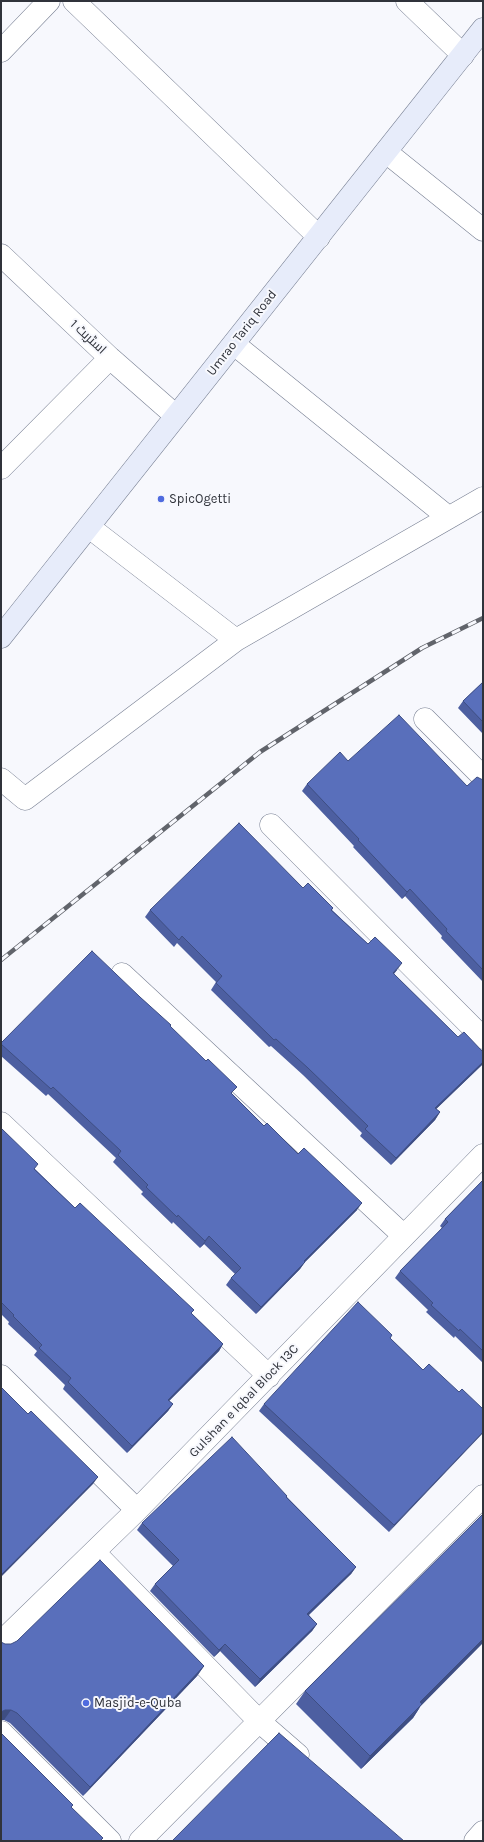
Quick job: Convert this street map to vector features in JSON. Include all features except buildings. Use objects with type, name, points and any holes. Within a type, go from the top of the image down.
[{"type":"street","points":[[1,51],[49,1]]},
{"type":"street","points":[[74,1],[319,237]]},
{"type":"street","points":[[407,1],[463,55]]},
{"type":"street","name":"Umrao Tariq Road","points":[[1,637],[483,30]]},
{"type":"street","points":[[386,152],[483,230]]},
{"type":"street","name":"اسٹریٹ 1","points":[[1,255],[110,358],[176,416]]},
{"type":"street","points":[[234,344],[448,517]]},
{"type":"street","points":[[1,468],[110,358]]},
{"type":"street","points":[[1,779],[25,799],[236,640],[483,498]]},
{"type":"street","points":[[89,527],[236,640]]},
{"type":"street","points":[[425,718],[483,777]]},
{"type":"street","points":[[271,825],[483,1038]]},
{"type":"street","points":[[122,974],[404,1236]]},
{"type":"street","points":[[1,1122],[269,1376]]},
{"type":"street","name":"Gulshan e Iqbal Block 13C","points":[[1,1642],[95,1553],[483,1155]]},
{"type":"street","points":[[1,1376],[137,1510]]},
{"type":"street","points":[[140,1841],[483,1496]]},
{"type":"street","points":[[95,1553],[260,1722],[313,1768]]},
{"type":"street","points":[[1,1732],[110,1841]]},
{"type":"street","points":[[474,1841],[483,1832]]},
{"type":"railway","points":[[1,960],[260,752],[422,648],[483,618]]},
{"type":"place","name":"SpicOgetti","points":[[161,499]]},
{"type":"place","name":"Masjid-e-Quba","points":[[86,1703]]}]
